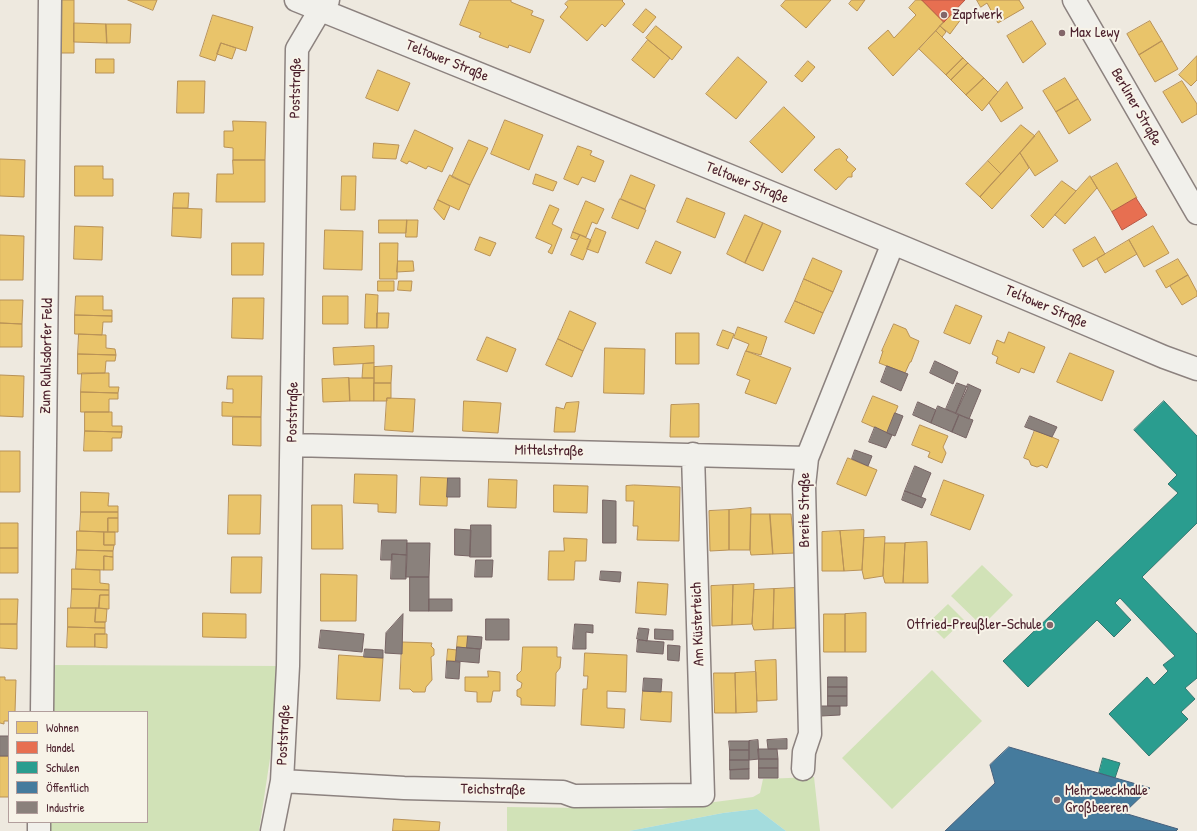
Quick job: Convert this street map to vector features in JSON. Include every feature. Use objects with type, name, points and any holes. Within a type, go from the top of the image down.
[{"type":"street","name":"Zum Ruhlsdorfer Feld","points":[[42,711],[50,0]]},
{"type":"street","name":"Teltower Straße","points":[[296,0],[324,5],[584,116],[893,243],[1164,357],[1197,369]]},
{"type":"street","name":"Berliner Straße","points":[[1074,0],[1197,213]]},
{"type":"street","name":"Poststraße","points":[[272,831],[282,781],[288,666],[297,48],[324,5]]},
{"type":"street","name":"Breite Straße","points":[[803,769],[804,752],[810,734],[804,486],[806,458],[893,243]]},
{"type":"street","name":"Mittelstraße","points":[[292,445],[806,458]]},
{"type":"street","name":"Am Küsterteich","points":[[693,454],[703,795]]},
{"type":"street","name":"Teichstraße","points":[[282,781],[404,788],[563,792],[574,796],[703,795]]},
{"type":"green space","points":[[982,565],[1013,595],[982,626],[951,596]]},
{"type":"green space","points":[[948,604],[964,620],[944,639],[928,623]]},
{"type":"green space","points":[[52,665],[284,666],[259,831],[50,831],[50,823],[148,823],[148,711],[51,711]]},
{"type":"green space","points":[[932,670],[982,721],[892,809],[842,758]]},
{"type":"green space","points":[[814,777],[820,831],[786,831],[757,809],[723,813],[629,831],[507,831],[507,807],[661,809],[753,797],[760,793],[763,779]]},
{"type":"water","points":[[757,809],[786,831],[629,831],[723,813]]},
{"type":"building: Wohnen","points":[[56,0],[74,0],[74,53],[55,53]]},
{"type":"building: Wohnen","points":[[128,0],[157,0],[153,10]]},
{"type":"building: Wohnen","points":[[470,0],[511,0],[511,2],[533,11],[531,15],[544,20],[530,53],[509,45],[508,48],[479,37],[481,33],[460,25]]},
{"type":"building: Wohnen","points":[[569,0],[623,0],[622,1],[625,4],[605,27],[602,24],[587,41],[560,17],[568,7],[565,4]]},
{"type":"building: Wohnen","points":[[786,0],[831,0],[806,28],[781,6]]},
{"type":"building: Wohnen","points":[[852,0],[865,0],[857,11],[849,4]]},
{"type":"building: Wohnen","points":[[916,0],[922,0],[944,22],[893,76],[868,48],[888,30],[894,38],[916,15],[909,8]]},
{"type":"building: Wohnen","points":[[977,0],[1019,0],[1024,8],[998,23],[987,3],[981,7]]},
{"type":"building: Wohnen","points":[[957,8],[964,15],[950,34],[940,26]]},
{"type":"building: Wohnen","points":[[646,9],[656,17],[643,33],[633,25]]},
{"type":"building: Wohnen","points":[[213,15],[253,27],[246,51],[221,43],[215,61],[200,56]]},
{"type":"building: Wohnen","points":[[1032,21],[1046,44],[1023,63],[1007,36]]},
{"type":"building: Wohnen","points":[[1150,21],[1162,41],[1139,55],[1127,34]]},
{"type":"building: Wohnen","points":[[74,23],[106,24],[107,43],[74,42]]},
{"type":"building: Wohnen","points":[[106,24],[131,24],[130,43],[107,43]]},
{"type":"building: Wohnen","points":[[656,26],[682,47],[672,60],[646,38]]},
{"type":"building: Wohnen","points":[[940,26],[946,32],[942,37],[936,31]]},
{"type":"building: Wohnen","points":[[936,31],[963,58],[946,75],[919,49]]},
{"type":"building: Wohnen","points":[[648,40],[670,58],[654,78],[632,60]]},
{"type":"building: Wohnen","points":[[1162,41],[1178,69],[1155,82],[1139,55]]},
{"type":"building: Wohnen","points":[[221,43],[236,48],[232,59],[217,54]]},
{"type":"building: Wohnen","points":[[1197,56],[1197,80],[1191,86],[1179,75]]},
{"type":"building: Wohnen","points":[[738,57],[767,82],[736,119],[706,94]]},
{"type":"building: Wohnen","points":[[963,58],[968,63],[951,80],[946,75]]},
{"type":"building: Wohnen","points":[[96,59],[114,59],[114,73],[96,73]]},
{"type":"building: Wohnen","points":[[808,61],[815,67],[802,82],[795,76]]},
{"type":"building: Wohnen","points":[[968,63],[984,78],[966,95],[951,80]]},
{"type":"building: Wohnen","points":[[378,70],[410,83],[398,111],[366,98]]},
{"type":"building: Wohnen","points":[[984,78],[998,92],[982,111],[966,95]]},
{"type":"building: Wohnen","points":[[1065,78],[1078,99],[1056,112],[1043,91]]},
{"type":"building: Wohnen","points":[[178,81],[205,81],[204,113],[177,113]]},
{"type":"building: Wohnen","points":[[1182,81],[1197,104],[1197,114],[1182,123],[1163,92]]},
{"type":"building: Wohnen","points":[[1007,82],[1023,108],[1001,122],[989,103]]},
{"type":"building: Wohnen","points":[[1078,99],[1091,120],[1069,134],[1056,112]]},
{"type":"building: Wohnen","points":[[784,107],[815,137],[782,173],[750,142]]},
{"type":"building: Wohnen","points":[[505,120],[543,135],[529,170],[491,154]]},
{"type":"building: Wohnen","points":[[233,121],[266,122],[265,160],[233,160],[233,148],[224,147],[224,131],[233,131]]},
{"type":"building: Wohnen","points":[[1021,125],[1035,136],[1001,174],[988,161]]},
{"type":"building: Wohnen","points":[[415,130],[453,148],[442,172],[428,166],[426,169],[409,161],[407,164],[401,161]]},
{"type":"building: Wohnen","points":[[1039,131],[1058,161],[1035,176],[1020,153]]},
{"type":"building: Wohnen","points":[[469,140],[488,148],[470,185],[452,177]]},
{"type":"building: Wohnen","points":[[374,143],[399,145],[396,159],[373,158]]},
{"type":"building: Wohnen","points":[[578,146],[592,151],[590,155],[604,161],[595,182],[582,177],[578,185],[564,179]]},
{"type":"building: Wohnen","points":[[840,149],[848,157],[846,160],[856,169],[852,173],[852,177],[848,177],[836,190],[814,170],[835,150]]},
{"type":"building: Wohnen","points":[[1020,153],[1029,168],[992,209],[980,197]]},
{"type":"building: Wohnen","points":[[0,159],[25,160],[24,197],[0,196]]},
{"type":"building: Wohnen","points":[[233,160],[265,160],[265,202],[216,202],[217,174],[233,174]]},
{"type":"building: Wohnen","points":[[988,161],[1001,174],[980,197],[966,184]]},
{"type":"building: Wohnen","points":[[1117,163],[1137,198],[1112,212],[1091,178]]},
{"type":"building: Wohnen","points":[[75,166],[103,166],[103,179],[113,179],[113,196],[75,196]]},
{"type":"building: Wohnen","points":[[536,174],[557,182],[553,191],[533,184]]},
{"type":"building: Wohnen","points":[[450,175],[470,185],[459,210],[438,200]]},
{"type":"building: Wohnen","points":[[631,175],[655,185],[645,209],[621,199]]},
{"type":"building: Wohnen","points":[[342,176],[356,176],[355,210],[341,210]]},
{"type":"building: Wohnen","points":[[1090,176],[1097,188],[1065,224],[1055,215]]},
{"type":"building: Wohnen","points":[[1062,181],[1076,191],[1043,228],[1031,216]]},
{"type":"building: Wohnen","points":[[174,193],[189,193],[188,208],[173,208]]},
{"type":"building: Wohnen","points":[[687,198],[725,213],[715,238],[677,222]]},
{"type":"building: Wohnen","points":[[620,199],[646,210],[638,229],[612,218]]},
{"type":"building: Wohnen","points":[[438,200],[450,206],[444,220],[434,209]]},
{"type":"building: Wohnen","points":[[586,201],[604,209],[597,224],[592,222],[586,237],[573,232]]},
{"type":"building: Wohnen","points":[[550,205],[559,209],[552,224],[562,229],[552,254],[548,252],[552,245],[536,238]]},
{"type":"building: Wohnen","points":[[173,208],[202,209],[201,238],[172,236]]},
{"type":"building: Wohnen","points":[[745,215],[763,223],[745,263],[727,254]]},
{"type":"building: Wohnen","points":[[379,220],[407,220],[406,233],[379,233]]},
{"type":"building: Wohnen","points":[[407,220],[418,220],[417,237],[406,237]]},
{"type":"building: Wohnen","points":[[763,223],[781,231],[763,271],[745,263]]},
{"type":"building: Wohnen","points":[[75,226],[103,227],[102,260],[74,259]]},
{"type":"building: Wohnen","points":[[1153,226],[1169,253],[1144,267],[1129,240]]},
{"type":"building: Wohnen","points":[[596,228],[606,232],[598,253],[587,249]]},
{"type":"building: Wohnen","points":[[325,230],[363,231],[362,270],[324,269]]},
{"type":"building: Wohnen","points":[[573,232],[580,235],[577,240],[571,238]]},
{"type":"building: Wohnen","points":[[0,235],[24,236],[23,280],[0,280]]},
{"type":"building: Wohnen","points":[[580,235],[591,240],[583,260],[571,255]]},
{"type":"building: Wohnen","points":[[480,237],[496,243],[490,256],[475,250]]},
{"type":"building: Wohnen","points":[[1095,237],[1105,254],[1083,267],[1073,250]]},
{"type":"building: Wohnen","points":[[1129,240],[1137,254],[1105,273],[1097,259]]},
{"type":"building: Wohnen","points":[[656,241],[681,252],[671,274],[646,263]]},
{"type":"building: Wohnen","points":[[232,243],[264,243],[263,275],[232,275]]},
{"type":"building: Wohnen","points":[[380,243],[398,243],[397,279],[380,279]]},
{"type":"building: Wohnen","points":[[813,258],[842,271],[833,292],[804,279]]},
{"type":"building: Wohnen","points":[[1178,259],[1188,275],[1166,288],[1156,271]]},
{"type":"building: Wohnen","points":[[398,261],[413,261],[414,271],[397,272]]},
{"type":"building: Wohnen","points":[[1188,275],[1197,292],[1197,296],[1182,305],[1170,286]]},
{"type":"building: Wohnen","points":[[804,279],[833,292],[823,313],[795,301]]},
{"type":"building: Wohnen","points":[[378,281],[394,281],[394,291],[378,291]]},
{"type":"building: Wohnen","points":[[399,281],[412,281],[411,291],[398,290]]},
{"type":"building: Wohnen","points":[[366,294],[378,295],[377,328],[365,328]]},
{"type":"building: Wohnen","points":[[76,296],[103,296],[103,310],[112,310],[112,316],[75,315]]},
{"type":"building: Wohnen","points":[[323,296],[348,296],[348,324],[323,324]]},
{"type":"building: Wohnen","points":[[233,298],[264,298],[263,339],[232,338]]},
{"type":"building: Wohnen","points":[[0,300],[23,300],[22,324],[0,323]]},
{"type":"building: Wohnen","points":[[795,301],[823,313],[814,334],[785,322]]},
{"type":"building: Wohnen","points":[[956,305],[982,316],[970,344],[944,333]]},
{"type":"building: Wohnen","points":[[570,311],[596,323],[583,351],[558,339]]},
{"type":"building: Wohnen","points":[[377,313],[389,313],[388,328],[377,328]]},
{"type":"building: Wohnen","points":[[75,315],[112,316],[112,322],[103,322],[102,335],[75,334]]},
{"type":"building: Wohnen","points":[[0,323],[22,324],[22,347],[0,347]]},
{"type":"building: Wohnen","points":[[894,324],[906,329],[910,337],[919,341],[905,373],[879,363],[882,351]]},
{"type":"building: Wohnen","points":[[738,327],[767,337],[761,355],[746,351],[749,344],[734,338]]},
{"type":"building: Wohnen","points":[[723,330],[734,334],[728,349],[717,345]]},
{"type":"building: Wohnen","points":[[1009,332],[1045,347],[1034,373],[1021,368],[1019,373],[996,363],[998,357],[992,354],[997,340],[1004,343]]},
{"type":"building: Wohnen","points":[[676,333],[699,333],[699,364],[676,364]]},
{"type":"building: Wohnen","points":[[79,334],[106,335],[106,348],[115,349],[116,355],[78,354]]},
{"type":"building: Wohnen","points":[[487,337],[516,349],[507,372],[477,360]]},
{"type":"building: Wohnen","points":[[558,339],[583,351],[572,377],[546,365]]},
{"type":"building: Wohnen","points":[[374,346],[374,363],[334,365],[333,348]]},
{"type":"building: Wohnen","points":[[605,348],[645,349],[644,394],[604,393]]},
{"type":"building: Wohnen","points":[[746,351],[791,368],[776,404],[745,393],[750,380],[737,375]]},
{"type":"building: Wohnen","points":[[1070,353],[1114,371],[1102,401],[1057,382]]},
{"type":"building: Wohnen","points":[[78,354],[116,355],[115,361],[106,361],[105,373],[78,374]]},
{"type":"building: Wohnen","points":[[374,363],[374,378],[362,378],[363,364]]},
{"type":"building: Wohnen","points":[[392,366],[391,383],[374,383],[374,367]]},
{"type":"building: Wohnen","points":[[82,373],[109,373],[109,387],[119,387],[118,393],[81,392]]},
{"type":"building: Wohnen","points":[[0,375],[24,376],[23,417],[0,416]]},
{"type":"building: Wohnen","points":[[228,376],[262,376],[261,417],[222,416],[222,402],[233,403],[233,389],[227,389]]},
{"type":"building: Wohnen","points":[[349,378],[374,378],[374,401],[350,401]]},
{"type":"building: Wohnen","points":[[349,378],[350,401],[323,402],[322,379]]},
{"type":"building: Wohnen","points":[[374,383],[391,383],[391,398],[387,398],[387,401],[374,401]]},
{"type":"building: Wohnen","points":[[81,392],[118,393],[118,399],[109,399],[109,412],[81,412]]},
{"type":"building: Wohnen","points":[[873,396],[898,406],[887,433],[862,422]]},
{"type":"building: Wohnen","points":[[387,398],[415,399],[413,432],[385,430]]},
{"type":"building: Wohnen","points":[[464,401],[501,403],[498,433],[463,431]]},
{"type":"building: Wohnen","points":[[579,402],[575,432],[554,432],[556,407],[564,409],[566,403]]},
{"type":"building: Wohnen","points":[[699,404],[699,437],[670,437],[671,405]]},
{"type":"building: Wohnen","points":[[85,412],[112,412],[112,426],[122,426],[122,432],[85,431]]},
{"type":"building: Wohnen","points":[[233,417],[261,417],[261,446],[233,445]]},
{"type":"building: Wohnen","points":[[920,425],[948,436],[943,447],[946,453],[942,463],[928,457],[930,452],[912,445]]},
{"type":"building: Wohnen","points":[[1035,430],[1059,440],[1047,468],[1042,465],[1037,467],[1031,465],[1029,460],[1024,458]]},
{"type":"building: Wohnen","points":[[85,431],[122,432],[121,438],[112,438],[112,451],[84,451]]},
{"type":"building: Wohnen","points":[[0,451],[20,451],[20,492],[0,492]]},
{"type":"building: Wohnen","points":[[848,458],[877,470],[866,496],[837,484]]},
{"type":"building: Wohnen","points":[[355,474],[397,475],[396,513],[378,512],[378,504],[354,503]]},
{"type":"building: Wohnen","points":[[421,477],[448,478],[447,506],[420,505]]},
{"type":"building: Wohnen","points":[[489,479],[517,480],[516,508],[488,507]]},
{"type":"building: Wohnen","points":[[944,480],[984,495],[970,530],[931,515]]},
{"type":"building: Wohnen","points":[[554,485],[588,486],[587,513],[554,512]]},
{"type":"building: Wohnen","points":[[626,486],[680,487],[679,541],[637,540],[638,526],[633,526],[634,501],[626,501]]},
{"type":"building: Wohnen","points":[[81,492],[109,493],[108,506],[118,506],[118,512],[81,512]]},
{"type":"building: Wohnen","points":[[229,495],[261,495],[260,534],[228,534]]},
{"type":"building: Wohnen","points":[[312,505],[342,505],[343,549],[312,549]]},
{"type":"building: Wohnen","points":[[751,508],[750,550],[729,550],[729,510]]},
{"type":"building: Wohnen","points":[[729,510],[729,550],[710,551],[709,511]]},
{"type":"building: Wohnen","points":[[81,512],[118,512],[118,518],[108,518],[108,532],[80,531]]},
{"type":"building: Wohnen","points":[[751,514],[770,514],[773,554],[751,555]]},
{"type":"building: Wohnen","points":[[770,514],[791,514],[795,553],[773,554]]},
{"type":"building: Wohnen","points":[[108,518],[118,518],[118,532],[108,532]]},
{"type":"building: Wohnen","points":[[0,523],[18,523],[18,548],[0,548]]},
{"type":"building: Wohnen","points":[[864,530],[862,570],[844,571],[840,531]]},
{"type":"building: Wohnen","points":[[77,531],[104,532],[104,545],[114,545],[113,551],[77,550]]},
{"type":"building: Wohnen","points":[[840,531],[844,571],[822,571],[822,532]]},
{"type":"building: Wohnen","points":[[104,532],[115,532],[115,545],[104,545]]},
{"type":"building: Wohnen","points":[[885,537],[883,576],[864,579],[862,570],[864,538]]},
{"type":"building: Wohnen","points":[[564,538],[587,539],[586,561],[575,561],[574,580],[548,580],[549,551],[564,551]]},
{"type":"building: Wohnen","points":[[927,542],[928,583],[903,583],[905,543]]},
{"type":"building: Wohnen","points":[[885,543],[905,543],[903,583],[885,583],[883,576]]},
{"type":"building: Wohnen","points":[[0,548],[18,548],[18,573],[0,573]]},
{"type":"building: Wohnen","points":[[77,550],[113,551],[113,557],[104,556],[104,570],[76,569]]},
{"type":"building: Wohnen","points":[[104,556],[113,557],[113,570],[104,570]]},
{"type":"building: Wohnen","points":[[232,557],[262,557],[261,593],[231,593]]},
{"type":"building: Wohnen","points":[[72,569],[100,570],[100,583],[109,584],[109,590],[72,589]]},
{"type":"building: Wohnen","points":[[321,574],[357,575],[356,621],[321,621]]},
{"type":"building: Wohnen","points":[[638,582],[668,584],[666,615],[636,613]]},
{"type":"building: Wohnen","points":[[754,584],[752,624],[732,625],[733,585]]},
{"type":"building: Wohnen","points":[[733,585],[732,625],[712,626],[711,586]]},
{"type":"building: Wohnen","points":[[795,588],[796,628],[773,629],[774,589]]},
{"type":"building: Wohnen","points":[[72,589],[109,590],[109,595],[100,595],[99,608],[71,608]]},
{"type":"building: Wohnen","points":[[774,589],[773,629],[754,630],[752,624],[754,590]]},
{"type":"building: Wohnen","points":[[100,595],[109,595],[109,609],[99,608]]},
{"type":"building: Wohnen","points":[[0,599],[18,599],[17,624],[0,624]]},
{"type":"building: Wohnen","points":[[68,608],[96,608],[95,622],[105,622],[105,628],[68,627]]},
{"type":"building: Wohnen","points":[[96,608],[107,609],[106,622],[95,622]]},
{"type":"building: Wohnen","points":[[203,613],[246,614],[246,638],[203,637]]},
{"type":"building: Wohnen","points":[[866,613],[866,652],[845,652],[845,614]]},
{"type":"building: Wohnen","points":[[824,614],[845,614],[845,652],[824,652]]},
{"type":"building: Wohnen","points":[[0,624],[17,624],[17,649],[0,648]]},
{"type":"building: Wohnen","points":[[68,627],[105,628],[105,634],[95,634],[95,647],[67,647]]},
{"type":"building: Wohnen","points":[[95,634],[107,634],[107,648],[95,647]]},
{"type":"building: Wohnen","points":[[458,636],[468,636],[467,648],[457,647]]},
{"type":"building: Wohnen","points":[[402,642],[432,643],[431,646],[434,649],[434,655],[431,657],[432,680],[426,687],[425,692],[413,692],[410,689],[400,689]]},
{"type":"building: Wohnen","points":[[523,647],[557,647],[557,657],[561,657],[560,668],[556,673],[555,706],[521,705],[521,698],[517,696],[517,690],[521,688],[522,683],[517,680],[517,675],[521,671]]},
{"type":"building: Wohnen","points":[[448,649],[457,650],[456,661],[447,661]]},
{"type":"building: Wohnen","points":[[585,653],[627,655],[626,692],[607,691],[607,708],[625,709],[624,728],[581,725],[583,689],[587,689],[588,676],[584,676]]},
{"type":"building: Wohnen","points":[[339,655],[383,658],[380,701],[337,699]]},
{"type":"building: Wohnen","points":[[776,660],[777,700],[757,701],[755,661]]},
{"type":"building: Wohnen","points":[[488,671],[500,672],[500,691],[493,691],[491,702],[477,702],[477,692],[465,691],[465,677],[488,677]]},
{"type":"building: Wohnen","points":[[756,672],[757,712],[736,713],[735,673]]},
{"type":"building: Wohnen","points":[[714,673],[735,673],[736,713],[715,713]]},
{"type":"building: Wohnen","points":[[0,677],[5,677],[5,680],[16,680],[15,711],[8,711],[8,721],[4,721],[4,724],[0,723]]},
{"type":"building: Wohnen","points":[[643,691],[672,692],[671,722],[641,720]]},
{"type":"building: Wohnen","points":[[0,756],[8,756],[8,797],[0,797]]},
{"type":"building: Wohnen","points":[[394,819],[440,822],[439,831],[393,831]]},
{"type":"building: Handel","name":"Zapfwerk","points":[[922,0],[965,0],[944,22]]},
{"type":"building: Handel","points":[[1136,198],[1147,215],[1122,230],[1112,212]]},
{"type":"building: Schulen","name":"Otfried-Preußler-Schule","points":[[1164,401],[1197,436],[1197,523],[1142,577],[1197,634],[1197,678],[1185,688],[1195,699],[1181,712],[1188,719],[1149,756],[1109,714],[1147,677],[1154,685],[1168,671],[1163,665],[1175,656],[1120,598],[1115,603],[1131,620],[1114,637],[1097,620],[1028,687],[1003,661],[1178,493],[1168,484],[1177,475],[1134,430]]},
{"type":"building: Schulen","points":[[1103,758],[1120,763],[1115,778],[1099,773]]},
{"type":"building: Öffentlich","name":"Mehrzweckhalle Großbeeren","points":[[1009,747],[1150,788],[1124,813],[1178,829],[1176,831],[945,831],[995,783],[990,765]]},
{"type":"building: Industrie","points":[[935,361],[958,372],[953,384],[930,373]]},
{"type":"building: Industrie","points":[[887,366],[908,374],[901,391],[881,382]]},
{"type":"building: Industrie","points":[[957,383],[968,387],[956,413],[946,409]]},
{"type":"building: Industrie","points":[[968,384],[981,390],[969,419],[956,413]]},
{"type":"building: Industrie","points":[[918,402],[936,410],[931,423],[913,415]]},
{"type":"building: Industrie","points":[[938,406],[959,415],[952,432],[931,423]]},
{"type":"building: Industrie","points":[[895,413],[903,416],[895,436],[887,433]]},
{"type":"building: Industrie","points":[[959,415],[973,420],[966,438],[952,432]]},
{"type":"building: Industrie","points":[[1030,416],[1057,427],[1052,437],[1025,427]]},
{"type":"building: Industrie","points":[[875,427],[892,435],[886,448],[869,442]]},
{"type":"building: Industrie","points":[[855,450],[872,456],[868,466],[852,459]]},
{"type":"building: Industrie","points":[[915,466],[931,473],[921,497],[905,491]]},
{"type":"building: Industrie","points":[[448,478],[460,478],[460,497],[447,497]]},
{"type":"building: Industrie","points":[[905,491],[926,499],[922,508],[902,500]]},
{"type":"building: Industrie","points":[[603,500],[616,501],[616,543],[603,543]]},
{"type":"building: Industrie","points":[[471,525],[491,525],[491,557],[470,557]]},
{"type":"building: Industrie","points":[[455,529],[471,530],[470,556],[455,555]]},
{"type":"building: Industrie","points":[[382,540],[407,540],[407,555],[392,554],[392,560],[381,560]]},
{"type":"building: Industrie","points":[[407,543],[430,543],[429,577],[406,577]]},
{"type":"building: Industrie","points":[[392,554],[407,555],[406,579],[391,579]]},
{"type":"building: Industrie","points":[[476,560],[493,560],[492,577],[475,577]]},
{"type":"building: Industrie","points":[[601,571],[621,572],[620,582],[600,580]]},
{"type":"building: Industrie","points":[[410,577],[429,577],[429,611],[410,611]]},
{"type":"building: Industrie","points":[[429,599],[452,599],[452,611],[429,611]]},
{"type":"building: Industrie","points":[[403,614],[402,654],[385,653],[386,633]]},
{"type":"building: Industrie","points":[[486,619],[509,619],[509,640],[486,640]]},
{"type":"building: Industrie","points":[[575,624],[593,625],[593,633],[586,632],[586,649],[573,649]]},
{"type":"building: Industrie","points":[[639,628],[649,629],[647,641],[637,639]]},
{"type":"building: Industrie","points":[[655,629],[673,630],[673,640],[655,639]]},
{"type":"building: Industrie","points":[[321,630],[364,634],[362,652],[319,648]]},
{"type":"building: Industrie","points":[[468,636],[482,637],[481,649],[467,648]]},
{"type":"building: Industrie","points":[[638,640],[664,642],[663,654],[637,652]]},
{"type":"building: Industrie","points":[[668,645],[680,646],[679,661],[668,660]]},
{"type":"building: Industrie","points":[[457,647],[480,649],[479,663],[456,661]]},
{"type":"building: Industrie","points":[[365,649],[383,650],[383,658],[364,657]]},
{"type":"building: Industrie","points":[[447,661],[460,662],[459,679],[446,678]]},
{"type":"building: Industrie","points":[[828,677],[847,677],[847,687],[828,687]]},
{"type":"building: Industrie","points":[[644,678],[662,679],[661,692],[643,691]]},
{"type":"building: Industrie","points":[[828,687],[847,687],[847,696],[828,696]]},
{"type":"building: Industrie","points":[[828,696],[847,696],[847,706],[828,706]]},
{"type":"building: Industrie","points":[[821,706],[840,706],[840,715],[821,716]]},
{"type":"building: Industrie","points":[[0,736],[8,736],[8,756],[0,756]]},
{"type":"building: Industrie","points":[[787,739],[787,749],[768,749],[767,740]]},
{"type":"building: Industrie","points":[[758,740],[759,759],[749,760],[749,741]]},
{"type":"building: Industrie","points":[[729,741],[749,741],[749,750],[730,750]]},
{"type":"building: Industrie","points":[[758,749],[777,749],[778,759],[759,759]]},
{"type":"building: Industrie","points":[[730,750],[749,750],[749,760],[730,760]]},
{"type":"building: Industrie","points":[[759,759],[778,759],[778,768],[759,768]]},
{"type":"building: Industrie","points":[[730,760],[749,760],[749,769],[730,770]]},
{"type":"building: Industrie","points":[[759,768],[778,768],[778,778],[759,778]]},
{"type":"building: Industrie","points":[[749,769],[749,779],[730,779],[730,770]]},
{"type":"place","name":"Zapfwerk","points":[[944,15]]},
{"type":"place","name":"Max Lewy","points":[[1062,33]]},
{"type":"place","name":"Otfried-Preußler-Schule","points":[[1050,625]]},
{"type":"place","name":"Mehrzweckhalle Großbeeren","points":[[1057,800]]}]
